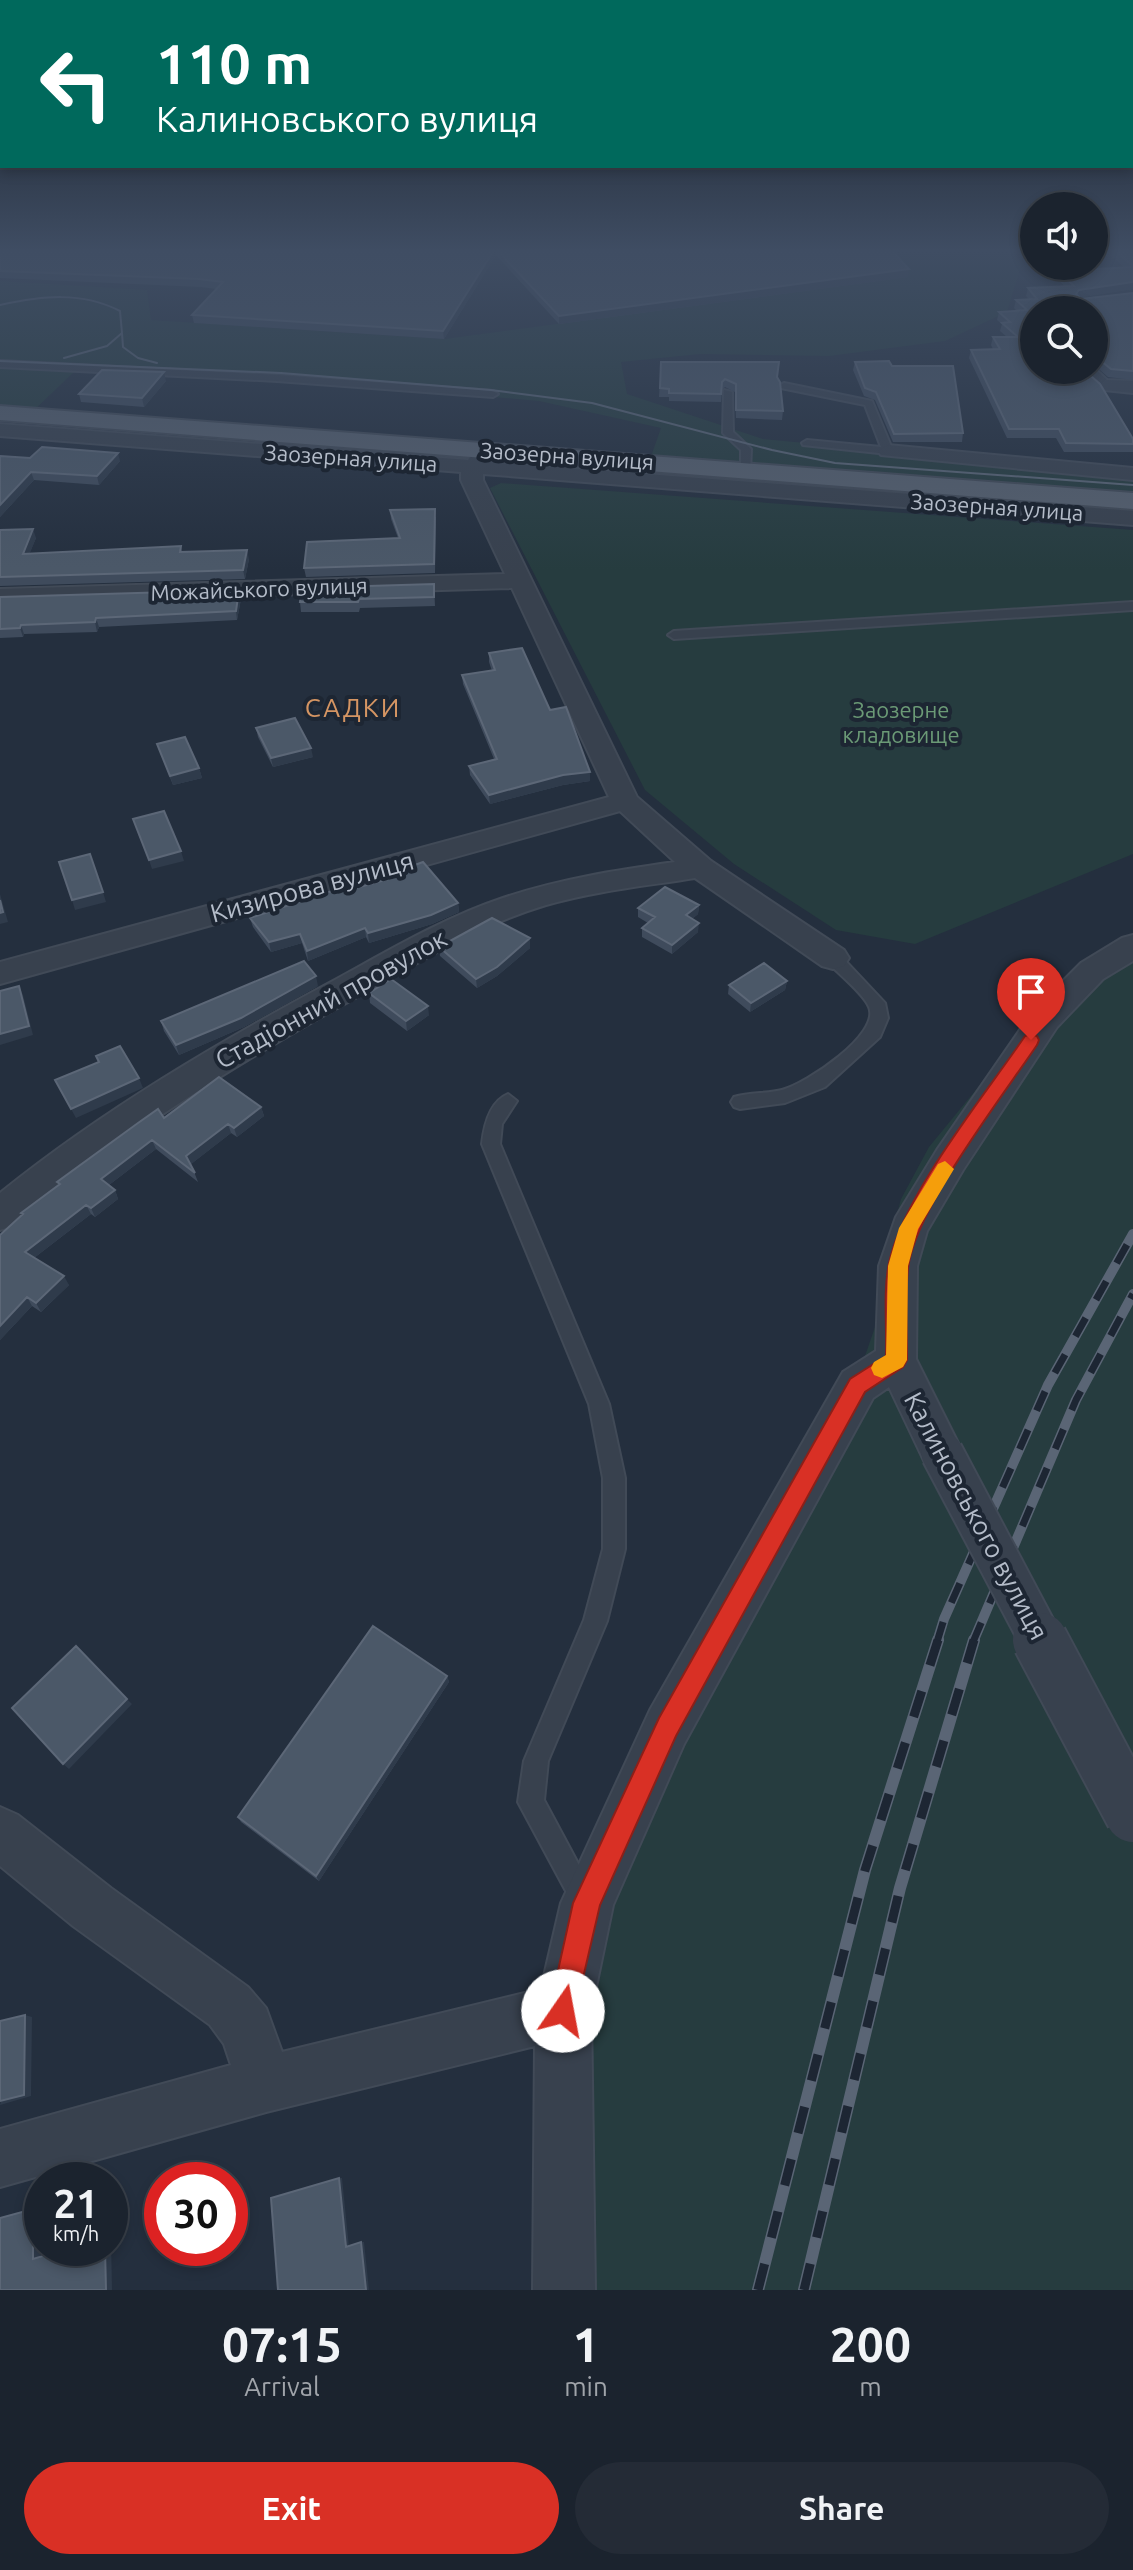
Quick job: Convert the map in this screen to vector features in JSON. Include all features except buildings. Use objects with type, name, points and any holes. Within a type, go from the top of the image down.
[{"type":"main road","name":"Заозерна вулиця","points":[[4,424],[479,459],[746,470],[1133,501]]},
{"type":"street","points":[[1101,384],[1133,387]]},
{"type":"street","points":[[0,455],[4,424]]},
{"type":"street","points":[[888,451],[1133,474]]},
{"type":"street","points":[[479,459],[472,480],[625,801],[700,868],[833,958]]},
{"type":"street","name":"Заозерная улица","points":[[479,459],[1133,518]]},
{"type":"street","name":"Можайського вулиця","points":[[0,596],[518,581]]},
{"type":"street","name":"Кизирова вулиця","points":[[0,973],[625,801]]},
{"type":"street","name":"Стадіонний провулок","points":[[0,1215],[165,1094],[326,999],[463,925],[564,890],[700,868]]},
{"type":"street","name":"Калиновського вулиця","points":[[1133,946],[1092,971],[1045,1019],[950,1160],[909,1228],[897,1281],[896,1360],[1133,1815]]},
{"type":"street","points":[[564,2290],[563,2011],[587,1903],[667,1727],[858,1385],[896,1360]]},
{"type":"street","points":[[0,1833],[92,1907],[229,2006],[246,2028],[266,2084]]},
{"type":"street","points":[[0,2158],[266,2084],[563,2011]]},
{"type":"lane","points":[[0,364],[277,378],[493,394]]},
{"type":"lane","points":[[784,386],[869,403],[888,451],[807,443]]},
{"type":"lane","points":[[727,392],[728,433],[746,449],[746,470]]},
{"type":"lane","points":[[674,635],[1133,606]]},
{"type":"lane","points":[[740,1102],[785,1096],[819,1082],[874,1033],[880,1018],[877,1003],[833,958]]},
{"type":"lane","points":[[508,1101],[493,1123],[491,1144],[599,1404],[614,1478],[614,1549],[599,1607],[536,1761],[531,1802],[587,1903]]},
{"type":"green space","points":[[0,357],[672,357],[621,362],[627,394],[763,439],[1133,474],[1133,500],[649,462],[661,428],[539,401],[414,390],[75,371],[30,414],[0,412]]},
{"type":"green space","name":"Заозерне кладовище","points":[[501,483],[1133,530],[1133,854],[915,944],[836,930],[734,864],[645,790],[490,488]]},
{"type":"green space","points":[[1133,937],[1133,2290],[580,2290],[588,1919],[846,1411],[884,1301],[893,1228],[901,1199],[929,1147],[1053,996]]},
{"type":"tram line","points":[[64,358],[68,357]]},
{"type":"tram line","points":[[136,357],[157,363]]},
{"type":"tram line","points":[[0,361],[281,373],[491,390],[592,403],[772,450],[835,463],[1133,485]]},
{"type":"railway","points":[[937,1642],[944,1619],[1048,1385],[1133,1234]]},
{"type":"railway","points":[[973,1642],[1076,1400],[1133,1294]]},
{"type":"railway","points":[[758,2290],[865,1870],[938,1640]]},
{"type":"railway","points":[[804,2290],[900,1888],[974,1640]]},
{"type":"slow traffic","points":[[882,1368],[896,1360],[898,1266],[909,1228],[945,1169]]},
{"type":"district","name":"САДКИ","points":[[353,708]]},
{"type":"route","points":[[563,2011],[587,1903],[667,1727],[858,1385],[896,1360],[898,1266],[909,1228],[950,1160],[1031,1040]]}]
